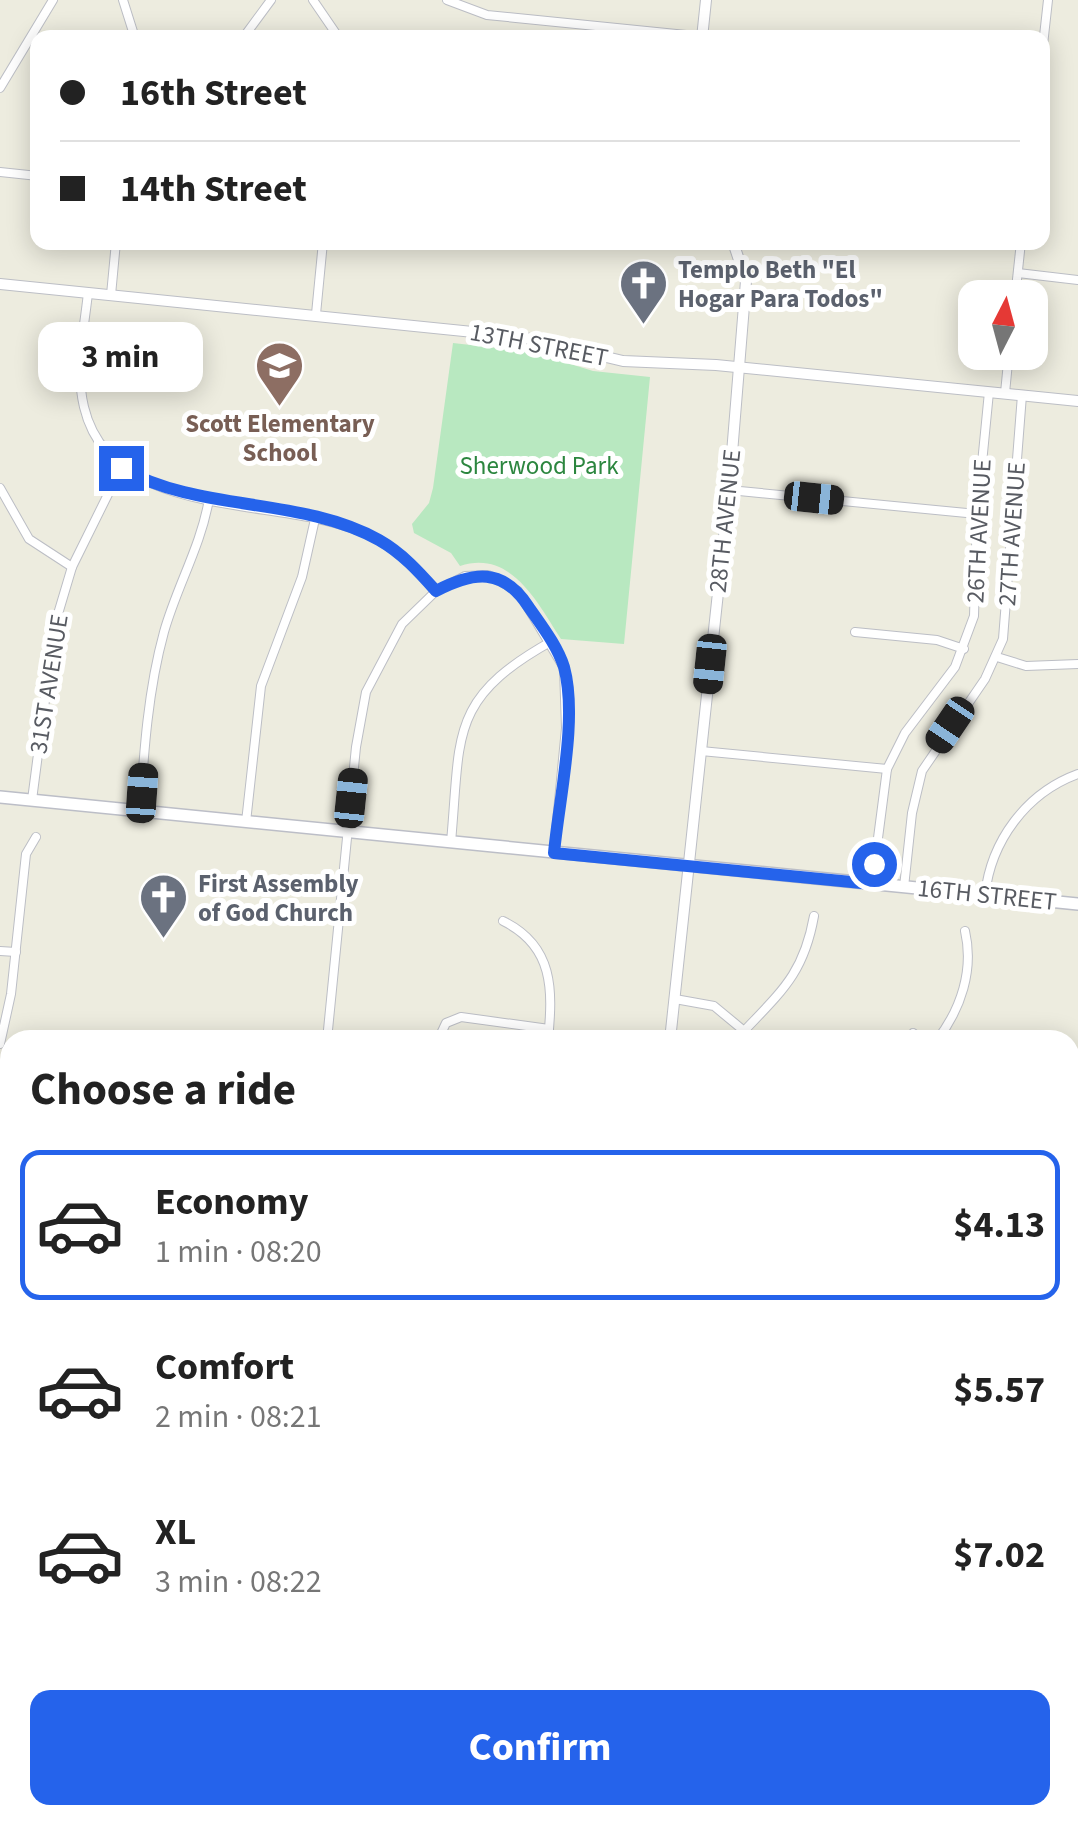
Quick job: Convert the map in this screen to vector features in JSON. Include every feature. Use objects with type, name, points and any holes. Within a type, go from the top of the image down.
[{"type":"main road","name":"16TH STREET","points":[[0,797],[1078,904]]},
{"type":"street","points":[[36,30],[54,0]]},
{"type":"street","points":[[123,0],[132,30]]},
{"type":"street","points":[[248,30],[271,0]]},
{"type":"street","points":[[313,0],[334,30]]},
{"type":"street","points":[[447,0],[487,14],[637,30]]},
{"type":"street","points":[[703,30],[706,0]]},
{"type":"street","points":[[1045,30],[1048,0]]},
{"type":"street","points":[[0,88],[30,39]]},
{"type":"street","points":[[0,172],[30,175]]},
{"type":"street","points":[[111,295],[115,250]]},
{"type":"street","points":[[316,314],[322,250]]},
{"type":"street","name":"28TH AVENUE","points":[[671,1030],[746,281],[736,250]]},
{"type":"street","points":[[1017,280],[1020,250]]},
{"type":"street","points":[[1018,273],[1078,280]]},
{"type":"street","name":"13TH STREET","points":[[0,284],[522,337],[622,361],[738,368],[1078,401]]},
{"type":"street","points":[[88,293],[80,368],[84,408],[102,446],[121,468],[168,490],[315,519],[379,540],[402,555],[436,591]]},
{"type":"street","points":[[1006,394],[1008,370]]},
{"type":"street","name":"26TH AVENUE","points":[[872,884],[888,770],[905,733],[964,649],[976,594],[977,514],[989,392]]},
{"type":"street","name":"27TH AVENUE","points":[[904,887],[912,813],[922,771],[997,657],[1009,598],[1008,534],[1022,395]]},
{"type":"street","name":"31ST AVENUE","points":[[32,800],[51,641],[72,567],[121,468]]},
{"type":"street","points":[[0,488],[29,539],[72,567]]},
{"type":"street","points":[[728,490],[977,514]]},
{"type":"street","points":[[140,811],[154,672],[166,627],[202,538],[210,499]]},
{"type":"street","points":[[246,822],[261,686],[302,577],[315,519]]},
{"type":"street","points":[[328,1030],[360,716],[373,672],[402,624],[436,591],[473,574],[504,580],[518,590],[552,641],[564,668],[568,692],[554,853]]},
{"type":"street","points":[[855,632],[937,640],[964,649]]},
{"type":"street","points":[[451,842],[462,736],[472,706],[496,677],[552,641]]},
{"type":"street","points":[[997,657],[1026,666],[1078,664]]},
{"type":"street","points":[[701,751],[888,770]]},
{"type":"street","points":[[985,895],[994,851],[1006,831],[1053,786],[1078,774]]},
{"type":"street","points":[[2,1030],[16,952],[26,854],[36,837]]},
{"type":"street","points":[[675,998],[714,1006],[746,1030],[795,976],[809,947],[814,916]]},
{"type":"street","points":[[443,1030],[446,1023],[461,1017],[549,1028],[548,970],[531,939],[503,921]]},
{"type":"street","points":[[944,1030],[964,988],[970,950],[965,931]]},
{"type":"street","points":[[0,951],[16,952]]},
{"type":"green space","name":"Sherwood Park","points":[[453,343],[532,352],[593,371],[650,377],[624,644],[561,639],[533,596],[509,572],[478,563],[460,566],[451,553],[414,533],[412,524],[429,503],[433,488]]},
{"type":"place","name":"Templo Beth \"El Hogar Para Todos\"","points":[[643,326]]},
{"type":"place","name":"Scott Elementary School","points":[[280,408]]},
{"type":"place","name":"First Assembly of God Church","points":[[163,940]]},
{"type":"route","points":[[121,468],[168,490],[358,530],[402,555],[436,591],[473,574],[488,574],[518,590],[560,656],[568,692],[554,853],[872,884],[874,864]]}]
